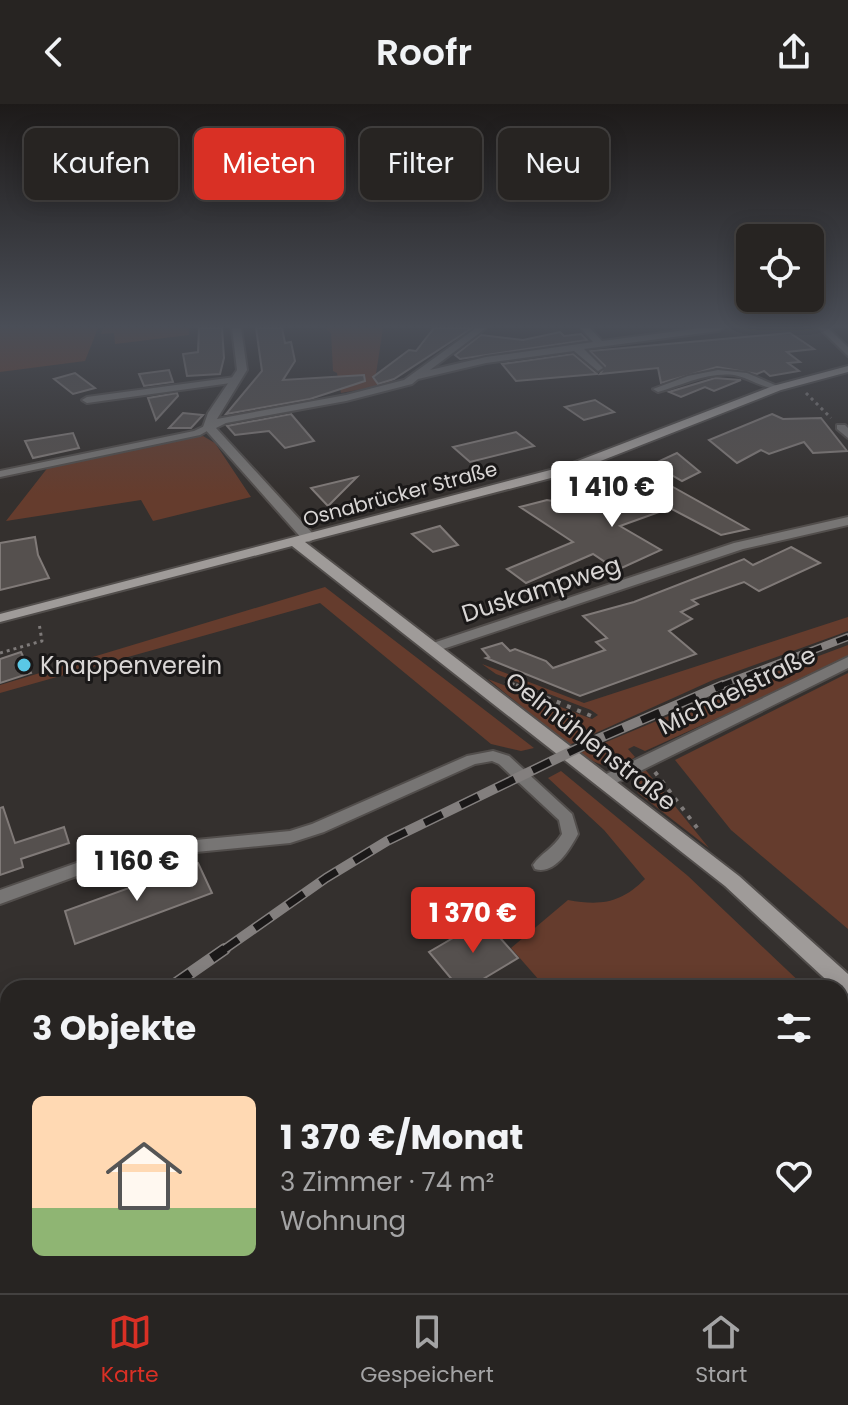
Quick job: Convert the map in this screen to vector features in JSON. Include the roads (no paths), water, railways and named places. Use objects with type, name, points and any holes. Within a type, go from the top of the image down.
[{"type":"main road","name":"Osnabrücker Straße","points":[[0,618],[566,470],[794,383]]},
{"type":"main road","name":"Oelmühlenstraße","points":[[302,540],[432,648],[732,881],[840,980]]},
{"type":"street","points":[[209,427],[213,413],[233,383]]},
{"type":"street","points":[[209,427],[223,420],[397,383]]},
{"type":"street","points":[[209,427],[302,540]]},
{"type":"street","name":"Duskampweg","points":[[432,648],[739,546],[848,521]]},
{"type":"street","name":"Michaelstraße","points":[[604,782],[848,662]]},
{"type":"lane","points":[[87,400],[209,383]]},
{"type":"lane","points":[[658,389],[678,383]]},
{"type":"lane","points":[[768,383],[777,388]]},
{"type":"lane","points":[[0,474],[197,433],[209,427]]},
{"type":"lane","points":[[0,897],[122,853],[290,837],[318,828],[472,760],[493,756],[504,760],[566,818],[570,834],[560,851],[541,865]]},
{"type":"railway","points":[[717,687],[848,637]]},
{"type":"railway","points":[[222,951],[326,878],[387,841],[593,741],[723,685]]},
{"type":"railway","points":[[180,980],[225,949]]},
{"type":"place","name":"Knappenverein","points":[[24,665]]}]
